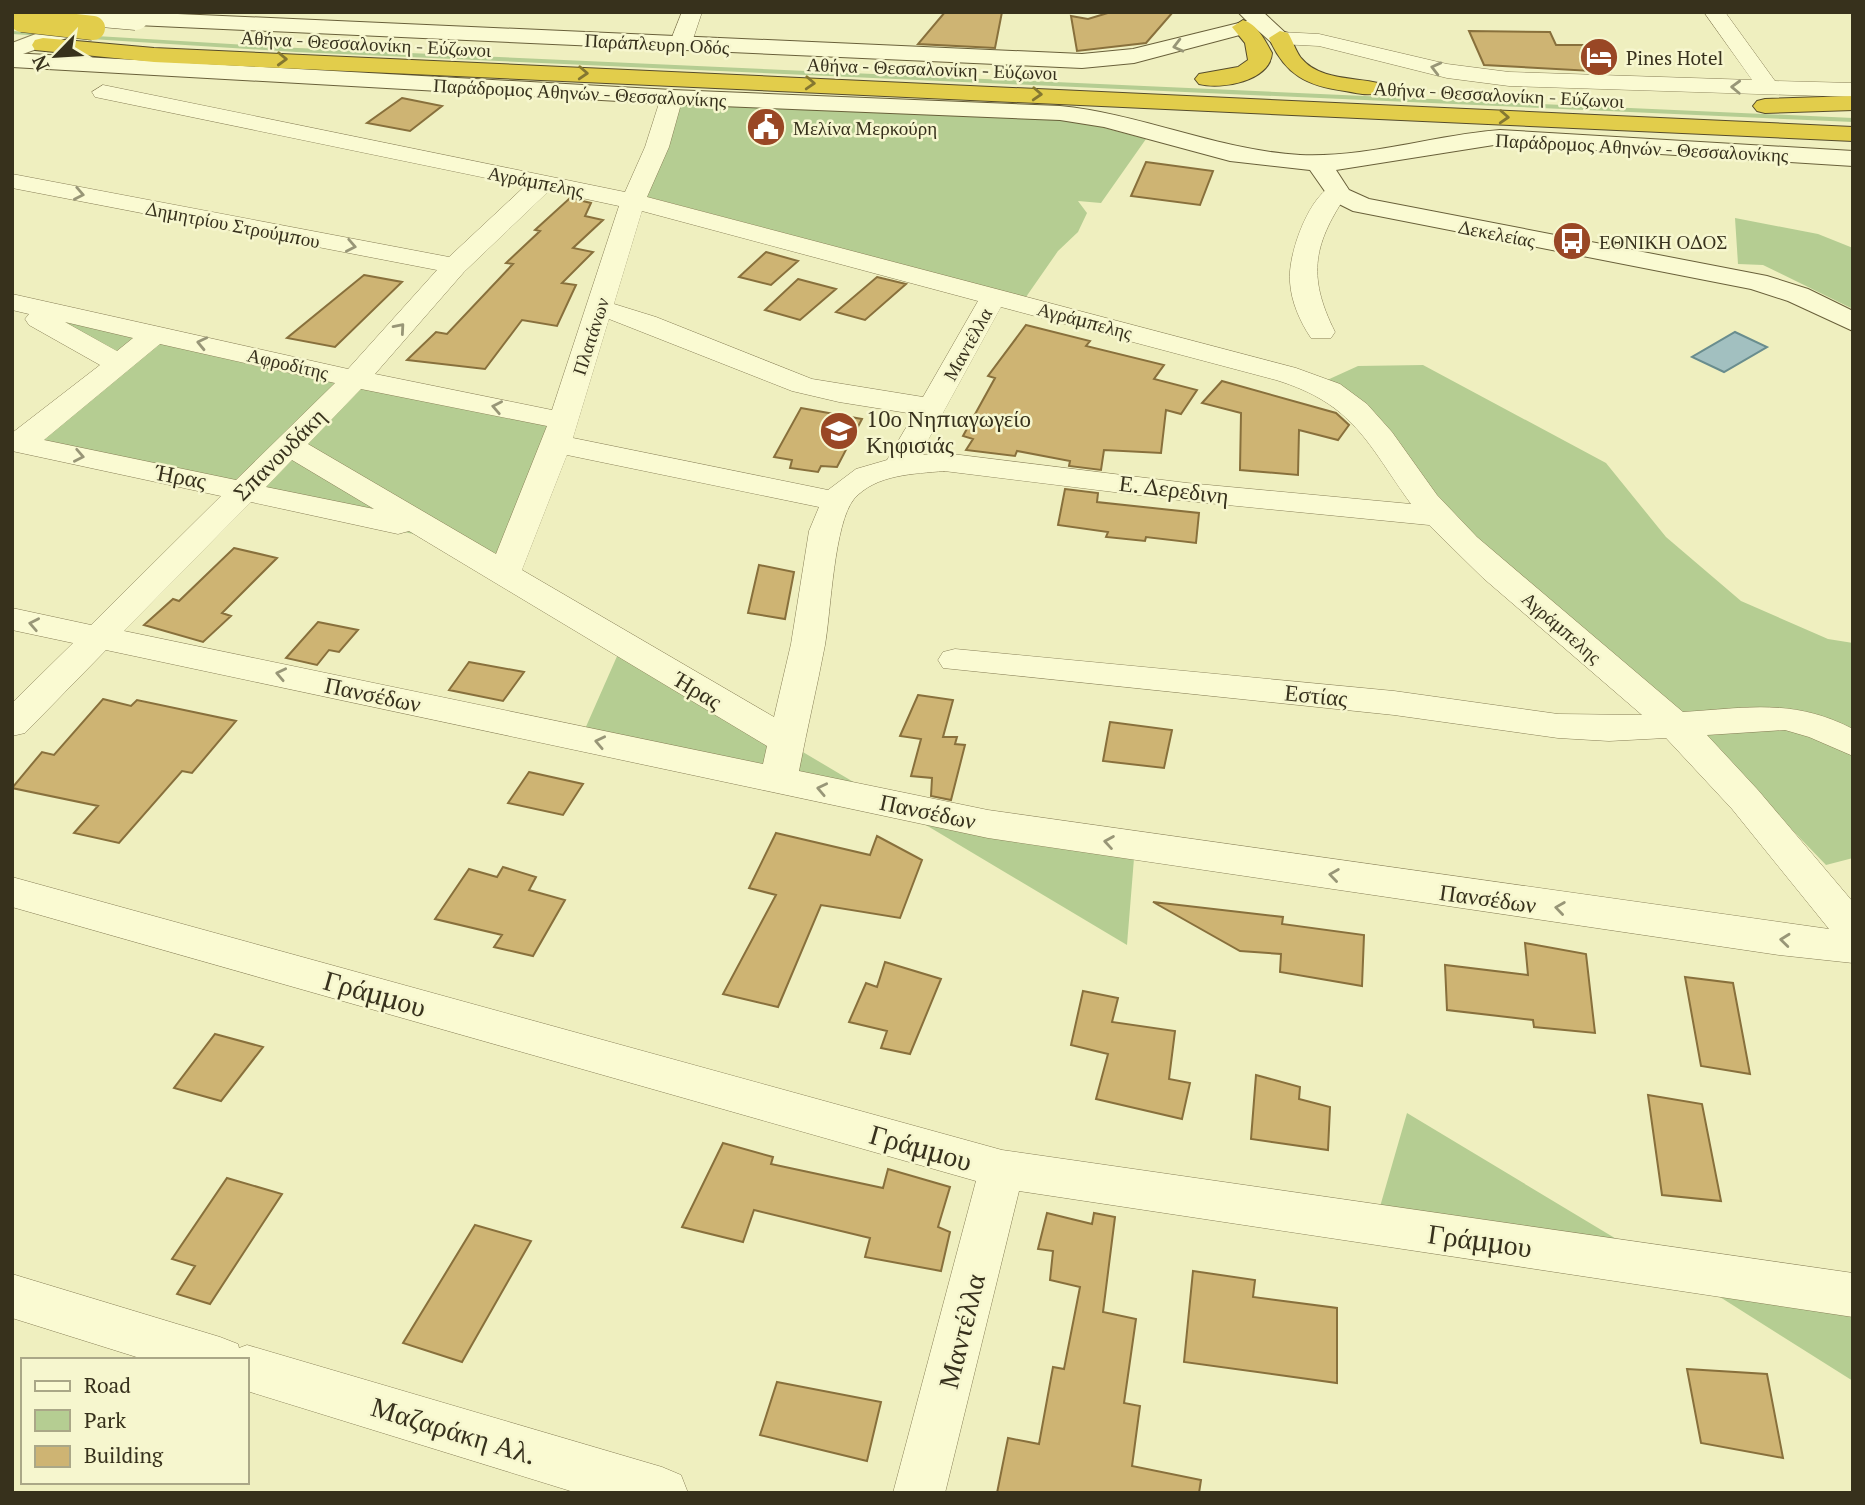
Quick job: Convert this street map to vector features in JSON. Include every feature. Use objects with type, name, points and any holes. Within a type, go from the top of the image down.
[{"type":"highway","name":"Αθήνα - Θεσσαλονίκη - Εύζωνοι","points":[[17,20],[93,20],[305,41],[1370,88],[1767,97],[1853,110]]},
{"type":"highway","points":[[1207,79],[1242,75],[1259,66],[1261,60],[1257,45],[1246,20]]},
{"type":"highway","points":[[1280,38],[1288,60],[1299,71],[1320,79],[1370,88]]},
{"type":"highway","name":"Αθήνα - Θεσσαλονίκη - Εύζωνοι","points":[[13,54],[43,45],[154,55],[1074,95],[1853,134]]},
{"type":"highway","points":[[1767,97],[1853,103]]},
{"type":"highway","points":[[1773,130],[1853,141]]},
{"type":"main road","name":"Παράπλευρη Οδός","points":[[68,12],[680,45],[1082,61],[1134,57],[1246,20]]},
{"type":"main road","points":[[1217,12],[1273,30],[1280,38]]},
{"type":"main road","points":[[13,54],[125,15]]},
{"type":"main road","points":[[13,54],[93,20]]},
{"type":"main road","name":"Παράδρομος Αθηνών - Θεσσαλονίκης","points":[[13,54],[59,65],[1083,115],[1200,147],[1260,158],[1318,163],[1373,158],[1466,139],[1500,137],[1853,159]]},
{"type":"main road","name":"Δεκελείας","points":[[1318,163],[1337,191],[1351,201],[1373,209],[1758,282],[1798,295],[1853,322]]},
{"type":"street","points":[[680,45],[692,12]]},
{"type":"street","points":[[1713,12],[1767,97]]},
{"type":"street","points":[[1280,38],[1319,40],[1447,71],[1498,78],[1767,97],[1853,90]]},
{"type":"street","name":"Αγράμπελης","points":[[103,92],[633,201],[1278,373],[1339,396],[1354,407],[1386,444],[1437,516],[1676,726],[1754,811],[1853,930]]},
{"type":"street","name":"Πλατάνων","points":[[504,575],[560,432],[633,201],[657,147],[672,97]]},
{"type":"street","name":"Δημητρίου Στρούμπου","points":[[12,181],[455,265]]},
{"type":"street","name":"Σπανουδάκη","points":[[12,724],[97,635],[355,379],[455,265],[543,183]]},
{"type":"street","points":[[1321,332],[1306,301],[1301,270],[1326,201],[1337,191]]},
{"type":"street","name":"Μαντέλλα","points":[[905,465],[932,407],[994,296]]},
{"type":"street","points":[[12,303],[118,363]]},
{"type":"street","name":"Αφροδίτης","points":[[12,303],[156,332],[355,379],[837,501]]},
{"type":"street","points":[[599,308],[635,316],[772,374],[813,388],[869,400],[932,407]]},
{"type":"street","points":[[17,443],[156,332]]},
{"type":"street","name":"Ήρας","points":[[17,443],[243,489],[430,531]]},
{"type":"street","name":"Ήρας","points":[[287,444],[786,741]]},
{"type":"street","name":"Ε. Δερεδινη","points":[[837,501],[859,480],[905,465],[935,462],[1187,492],[1437,516]]},
{"type":"street","points":[[778,780],[808,644],[825,531],[837,501]]},
{"type":"street","name":"Πανσέδων","points":[[12,619],[988,824],[1779,940],[1853,947]]},
{"type":"street","name":"Εστίας","points":[[955,660],[1394,703],[1558,726],[1621,730],[1785,718],[1822,728],[1853,744]]},
{"type":"street","name":"Γράμμου","points":[[15,897],[1002,1169],[1853,1294]]},
{"type":"street","name":"Μαντέλλα","points":[[919,1493],[1002,1169]]},
{"type":"street","points":[[12,1296],[214,1358]]},
{"type":"street","name":"Μαζαράκη Αλ.","points":[[248,1368],[662,1493]]},
{"type":"green space","points":[[12,31],[298,48],[1853,118],[1853,122],[296,52],[12,34]]},
{"type":"green space","points":[[679,102],[1071,119],[1146,139],[1101,203],[1078,201],[1087,213],[1078,232],[1058,251],[1026,297],[644,196]]},
{"type":"green space","points":[[1735,218],[1818,234],[1853,248],[1853,309],[1763,265],[1738,264]]},
{"type":"green space","points":[[12,302],[564,421],[509,556],[21,444],[118,363]]},
{"type":"green space","points":[[1423,365],[1606,463],[1666,537],[1741,601],[1828,639],[1853,643],[1853,858],[1826,865],[1747,783],[1439,506],[1398,440],[1368,406],[1325,381],[1358,366]]},
{"type":"green space","points":[[622,645],[889,803],[581,738]]},
{"type":"green space","points":[[889,803],[1135,846],[1127,945]]},
{"type":"green space","points":[[1407,1113],[1663,1267],[1375,1224]]},
{"type":"green space","points":[[1682,1273],[1853,1298],[1853,1381]]},
{"type":"water","points":[[1735,332],[1767,347],[1724,372],[1692,357]]},
{"type":"building","points":[[945,12],[1002,12],[995,48],[918,44]]},
{"type":"building","points":[[1111,12],[1173,12],[1146,43],[1077,51],[1071,16],[1088,19]]},
{"type":"building","points":[[1469,31],[1550,32],[1556,45],[1595,45],[1610,72],[1484,65]]},
{"type":"building","points":[[402,98],[442,106],[410,131],[367,123]]},
{"type":"building","points":[[1146,162],[1213,171],[1200,205],[1131,196]]},
{"type":"building","points":[[570,198],[591,203],[585,216],[603,220],[573,248],[593,252],[562,283],[576,285],[557,326],[522,320],[485,369],[407,360],[436,332],[447,334],[513,264],[506,263],[540,231],[535,230]]},
{"type":"building","points":[[766,252],[798,261],[771,285],[739,277]]},
{"type":"building","points":[[364,275],[402,282],[335,347],[287,338]]},
{"type":"building","points":[[877,277],[906,284],[865,320],[836,312]]},
{"type":"building","points":[[798,279],[836,289],[800,320],[765,310]]},
{"type":"building","points":[[1026,325],[1090,341],[1086,346],[1164,365],[1154,379],[1197,390],[1181,414],[1166,410],[1161,453],[1104,450],[1101,470],[1069,466],[1070,461],[1017,451],[1015,456],[966,450],[973,439],[963,436],[995,378],[988,376]]},
{"type":"building","points":[[1222,381],[1336,413],[1349,425],[1338,440],[1299,430],[1298,475],[1240,470],[1241,413],[1202,403]]},
{"type":"building","points":[[801,408],[862,419],[837,467],[821,466],[818,472],[790,468],[792,460],[774,457]]},
{"type":"building","points":[[1065,489],[1098,493],[1097,502],[1199,513],[1196,543],[1146,537],[1145,541],[1106,537],[1108,532],[1058,525]]},
{"type":"building","points":[[234,548],[277,558],[222,613],[231,616],[203,642],[144,625],[173,599],[179,601]]},
{"type":"building","points":[[759,565],[794,572],[785,619],[748,613]]},
{"type":"building","points":[[318,622],[358,630],[339,652],[329,650],[317,665],[286,658]]},
{"type":"building","points":[[469,662],[524,672],[503,701],[449,690]]},
{"type":"building","points":[[918,695],[953,700],[943,737],[957,737],[955,744],[965,745],[951,800],[931,796],[932,778],[911,776],[921,739],[900,736]]},
{"type":"building","points":[[103,699],[131,706],[137,700],[236,721],[192,773],[182,771],[119,843],[74,833],[98,806],[12,788],[42,752],[54,755]]},
{"type":"building","points":[[1110,722],[1172,730],[1164,768],[1103,761]]},
{"type":"building","points":[[529,772],[583,784],[563,815],[508,803]]},
{"type":"building","points":[[776,833],[870,855],[877,836],[922,860],[900,918],[821,905],[778,1007],[723,994],[776,895],[749,888]]},
{"type":"building","points":[[503,867],[536,877],[529,890],[565,900],[533,956],[494,947],[502,935],[435,919],[469,869],[497,877]]},
{"type":"building","points":[[1153,902],[1283,917],[1282,924],[1364,935],[1362,986],[1280,972],[1281,954],[1240,951]]},
{"type":"building","points":[[1525,943],[1586,954],[1595,1033],[1534,1027],[1533,1020],[1447,1010],[1445,965],[1528,975]]},
{"type":"building","points":[[885,962],[941,979],[910,1054],[881,1048],[887,1031],[849,1022],[866,983],[877,987]]},
{"type":"building","points":[[1685,977],[1733,983],[1750,1074],[1701,1066]]},
{"type":"building","points":[[1083,991],[1118,998],[1112,1022],[1175,1031],[1169,1079],[1190,1083],[1182,1119],[1096,1099],[1108,1054],[1071,1045]]},
{"type":"building","points":[[215,1034],[263,1047],[221,1101],[174,1088]]},
{"type":"building","points":[[1256,1075],[1300,1087],[1299,1099],[1330,1107],[1328,1150],[1251,1139]]},
{"type":"building","points":[[1648,1095],[1702,1104],[1721,1201],[1662,1195]]},
{"type":"building","points":[[723,1143],[773,1157],[771,1164],[883,1188],[888,1169],[950,1187],[938,1227],[950,1232],[941,1271],[865,1257],[870,1238],[754,1210],[743,1242],[682,1227]]},
{"type":"building","points":[[227,1178],[282,1194],[210,1304],[177,1294],[195,1266],[172,1259]]},
{"type":"building","points":[[1047,1213],[1092,1224],[1094,1213],[1115,1217],[1103,1312],[1136,1319],[1124,1403],[1140,1406],[1132,1466],[1201,1480],[1199,1493],[997,1493],[1008,1438],[1039,1444],[1053,1367],[1064,1369],[1080,1287],[1050,1280],[1053,1251],[1038,1249]]},
{"type":"building","points":[[475,1225],[531,1241],[462,1362],[403,1343]]},
{"type":"building","points":[[1193,1271],[1255,1280],[1253,1297],[1337,1308],[1337,1383],[1184,1362]]},
{"type":"building","points":[[1687,1369],[1767,1374],[1783,1458],[1701,1443]]},
{"type":"building","points":[[777,1382],[881,1402],[867,1461],[760,1435]]},
{"type":"place","name":"Pines Hotel","points":[[1599,57]]},
{"type":"place","name":"Μελίνα Μερκούρη","points":[[766,127]]},
{"type":"place","name":"ΕΘΝΙΚΗ ΟΔΟΣ","points":[[1572,241]]},
{"type":"place","name":"10ο Νηπιαγωγείο Κηφισιάς","points":[[839,431]]}]
